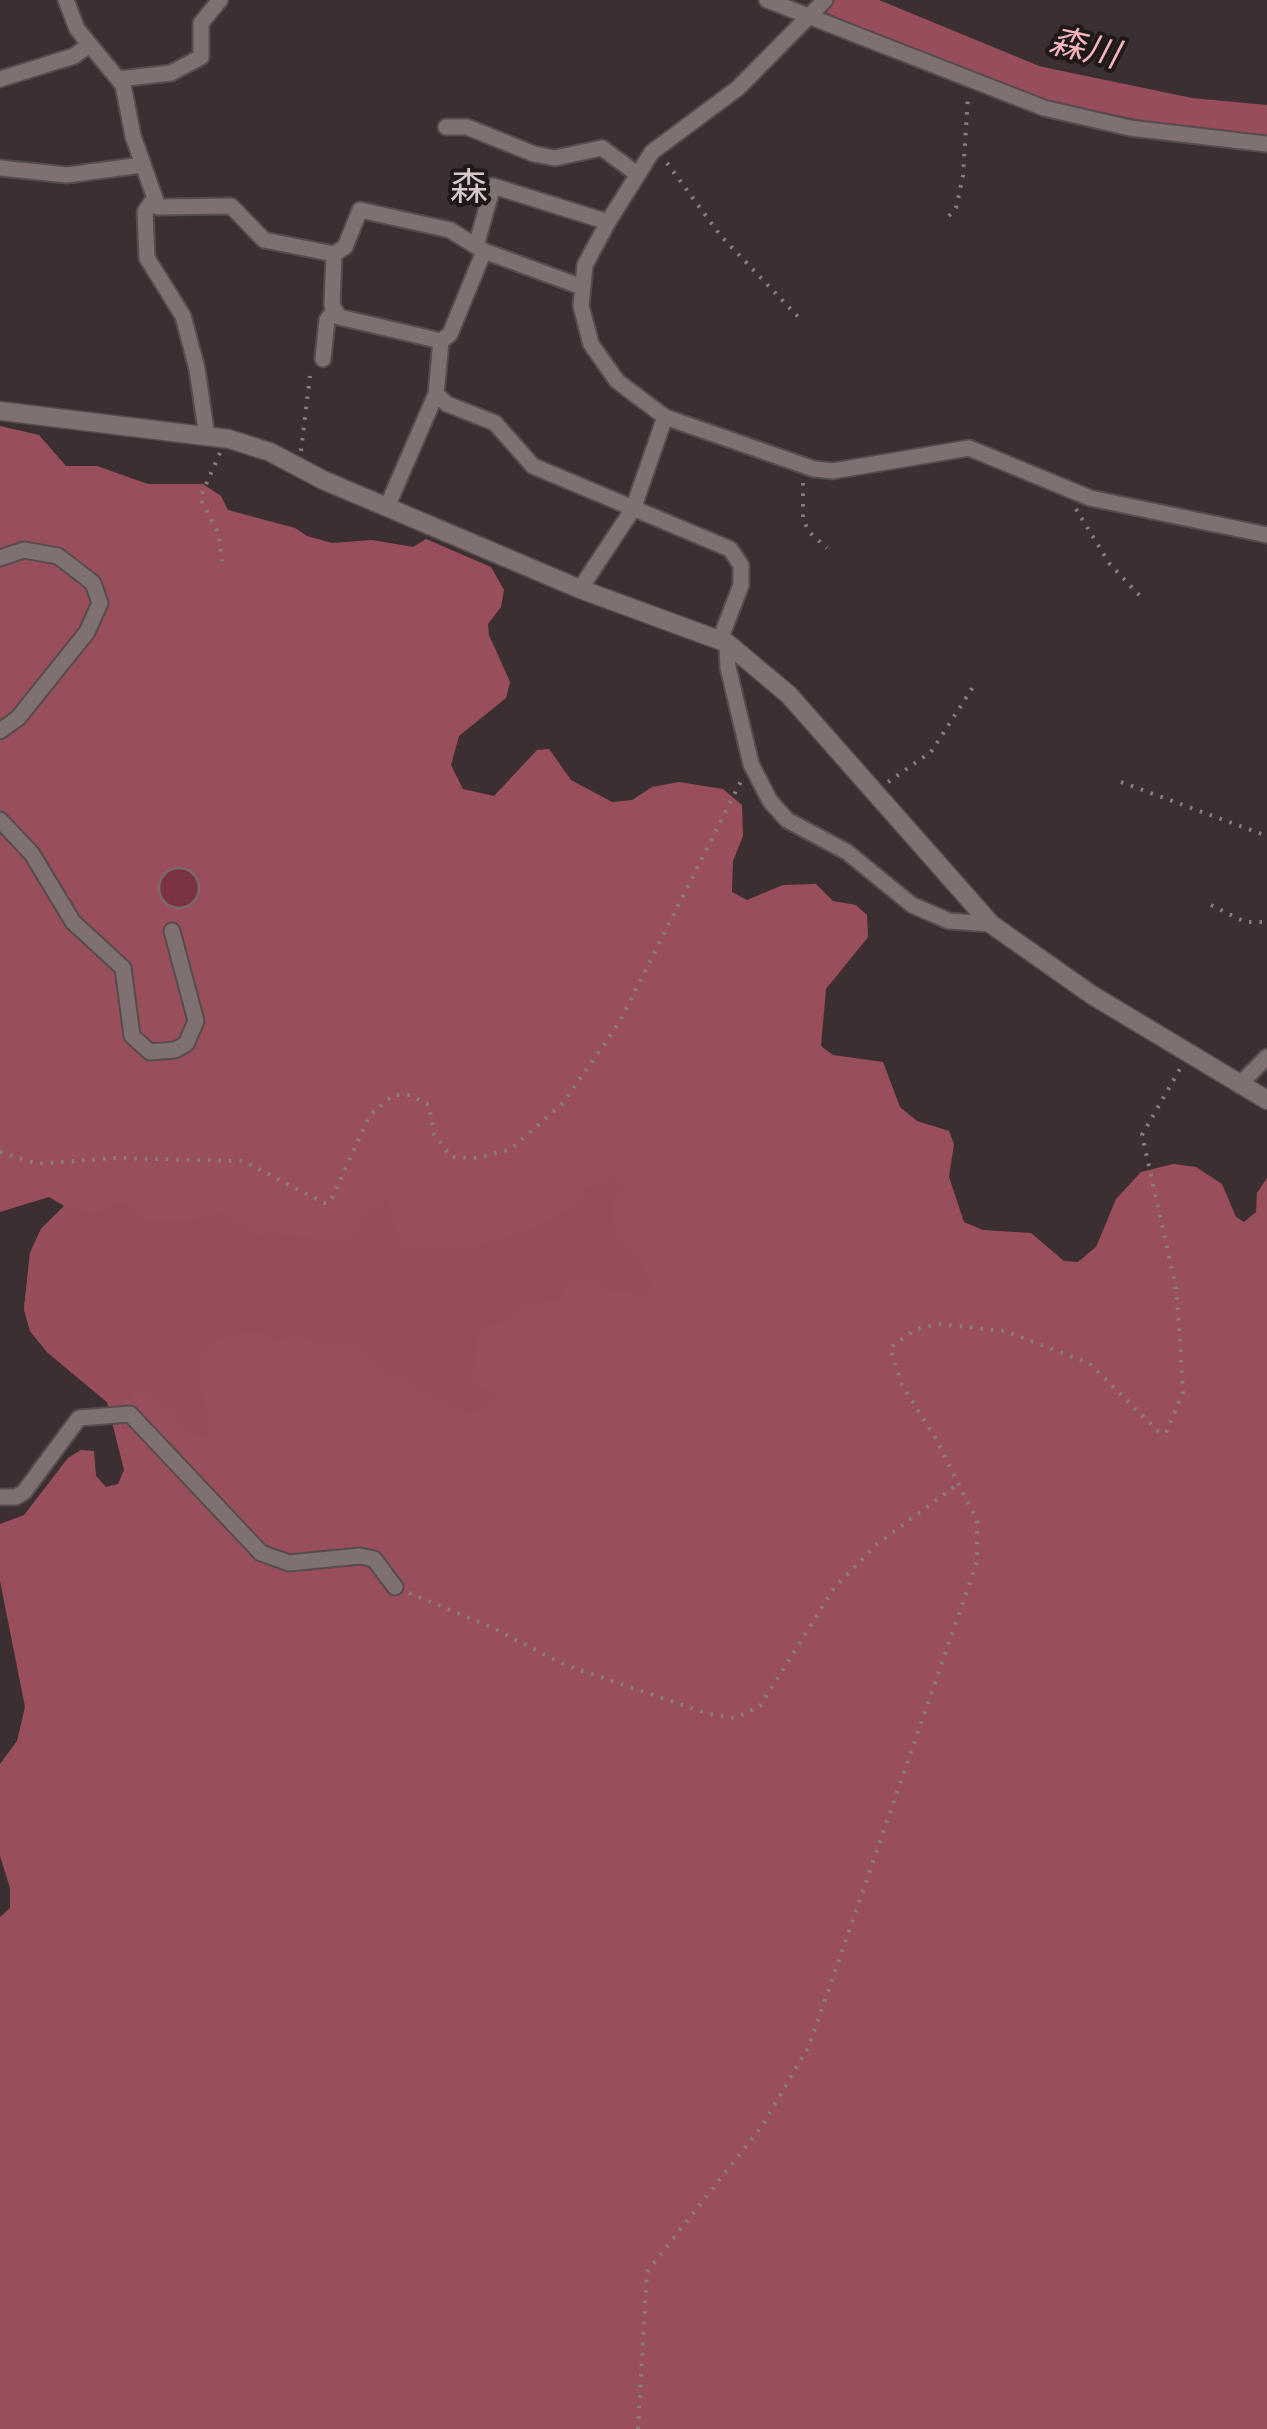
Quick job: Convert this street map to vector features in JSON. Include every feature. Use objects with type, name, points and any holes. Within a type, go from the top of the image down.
[{"type":"street","points":[[66,0],[90,45],[120,79],[142,165],[158,206],[231,206],[264,240],[334,254],[344,247],[360,210],[450,230],[480,248],[582,286]]},
{"type":"street","points":[[120,79],[171,73],[201,57],[201,6],[220,0]]},
{"type":"street","points":[[767,0],[816,9],[974,83],[1044,108],[1130,128],[1267,144]]},
{"type":"street","points":[[816,9],[738,88],[662,144],[636,174],[585,264],[584,326],[602,362],[617,381],[665,417],[805,466],[834,471],[969,448],[1069,491],[1267,535]]},
{"type":"street","points":[[0,79],[74,56],[90,45]]},
{"type":"street","points":[[446,128],[483,132],[534,154],[555,158],[608,150],[636,174]]},
{"type":"street","points":[[0,168],[67,174],[142,165]]},
{"type":"street","points":[[387,507],[436,394],[442,342],[450,334],[480,248],[493,186],[608,222]]},
{"type":"street","points":[[154,200],[145,212],[147,258],[184,316],[215,438]]},
{"type":"street","points":[[322,359],[327,320],[333,312],[334,254]]},
{"type":"street","points":[[333,312],[442,342]]},
{"type":"street","points":[[436,394],[447,404],[495,423],[526,462],[720,543],[737,556],[742,585],[723,642],[751,764],[763,790],[787,820],[847,852],[912,905],[950,921],[991,924]]},
{"type":"street","points":[[0,411],[215,438],[300,467],[580,589],[723,642],[790,695],[870,791],[991,924],[1188,1055],[1267,1100]]},
{"type":"street","points":[[580,589],[633,509],[665,417]]},
{"type":"street","points":[[0,558],[24,550],[58,556],[92,583],[100,603],[87,632],[18,718],[0,732]]},
{"type":"street","points":[[0,820],[32,854],[73,922],[123,968],[132,1036],[150,1052],[176,1050],[186,1044],[196,1022],[172,931]]},
{"type":"street","points":[[1239,1085],[1267,1057]]},
{"type":"street","points":[[0,1497],[16,1497],[24,1492],[79,1418],[130,1414],[261,1553],[289,1564],[360,1556],[374,1559],[395,1587]]},
{"type":"path","points":[[949,216],[956,208],[963,176],[964,108],[974,83]]},
{"type":"path","points":[[662,144],[680,186],[720,235],[803,322]]},
{"type":"path","points":[[300,467],[310,376]]},
{"type":"path","points":[[215,438],[218,462],[200,498],[218,532],[222,561]]},
{"type":"path","points":[[805,466],[803,520],[809,532],[828,548]]},
{"type":"path","points":[[1069,491],[1070,500],[1108,563],[1142,596]]},
{"type":"path","points":[[870,791],[918,765],[931,752],[973,686]]},
{"type":"path","points":[[0,1152],[38,1164],[113,1158],[243,1161],[297,1192],[330,1202],[370,1115],[393,1096],[410,1094],[429,1105],[434,1134],[451,1156],[478,1158],[511,1149],[563,1103],[619,1023],[668,930],[717,822],[751,764]]},
{"type":"path","points":[[1121,782],[1267,836]]},
{"type":"path","points":[[1212,905],[1244,922],[1267,922]]},
{"type":"path","points":[[638,2429],[647,2272],[762,2126],[809,2046],[977,1562],[977,1521],[892,1365],[890,1348],[916,1329],[958,1324],[1042,1342],[1089,1363],[1159,1432],[1166,1432],[1183,1392],[1176,1288],[1142,1134],[1188,1055]]},
{"type":"path","points":[[395,1587],[492,1627],[565,1666],[657,1693],[708,1714],[736,1718],[760,1706],[834,1588],[878,1544],[958,1484]]},
{"type":"shaded area","points":[[0,426],[39,435],[66,466],[97,466],[148,484],[203,484],[221,496],[228,510],[295,528],[307,536],[332,543],[372,540],[413,547],[426,539],[491,567],[504,590],[501,607],[488,624],[489,635],[510,682],[506,698],[459,736],[451,765],[463,789],[494,796],[537,750],[549,749],[571,780],[612,802],[632,800],[652,787],[679,782],[723,789],[742,805],[743,836],[733,861],[732,892],[747,900],[783,885],[816,884],[833,901],[856,905],[867,915],[868,937],[826,989],[821,1046],[833,1055],[883,1062],[900,1107],[917,1121],[949,1131],[954,1144],[949,1177],[964,1222],[983,1230],[1031,1233],[1064,1261],[1078,1262],[1096,1247],[1116,1199],[1141,1172],[1173,1164],[1196,1167],[1222,1184],[1236,1217],[1244,1222],[1256,1212],[1257,1193],[1267,1178],[1267,2429],[0,2429],[0,1917],[10,1908],[10,1888],[0,1856],[0,1764],[17,1741],[25,1707],[0,1581],[0,1524],[24,1515],[68,1458],[81,1450],[94,1451],[96,1476],[106,1487],[118,1484],[124,1470],[107,1402],[47,1352],[30,1331],[24,1309],[30,1253],[41,1229],[64,1206],[49,1197],[0,1212]]},
{"type":"shaded area","points":[[612,1175],[624,1184],[611,1205],[614,1233],[636,1253],[653,1291],[640,1296],[627,1290],[606,1291],[595,1278],[580,1277],[564,1288],[561,1299],[522,1304],[511,1321],[487,1324],[477,1336],[472,1380],[494,1397],[493,1402],[469,1414],[411,1385],[400,1374],[391,1375],[375,1366],[363,1348],[351,1342],[322,1345],[301,1334],[273,1341],[267,1333],[246,1331],[218,1339],[199,1359],[197,1372],[210,1432],[202,1437],[193,1434],[171,1409],[144,1391],[134,1391],[132,1399],[107,1402],[47,1352],[30,1331],[24,1309],[30,1253],[41,1229],[65,1206],[87,1214],[108,1210],[114,1203],[132,1203],[142,1221],[193,1221],[222,1213],[258,1237],[266,1233],[351,1243],[365,1219],[387,1200],[401,1250],[466,1251],[536,1228],[578,1206],[585,1200],[582,1191],[608,1181]]},
{"type":"building","points":[[179,868],[193,874],[199,888],[193,902],[179,908],[165,902],[159,888],[165,874]]},
{"type":"waterway","name":"森川","points":[[837,0],[1036,82],[1190,114],[1267,121]]},
{"type":"district","name":"森","points":[[469,190]]}]
